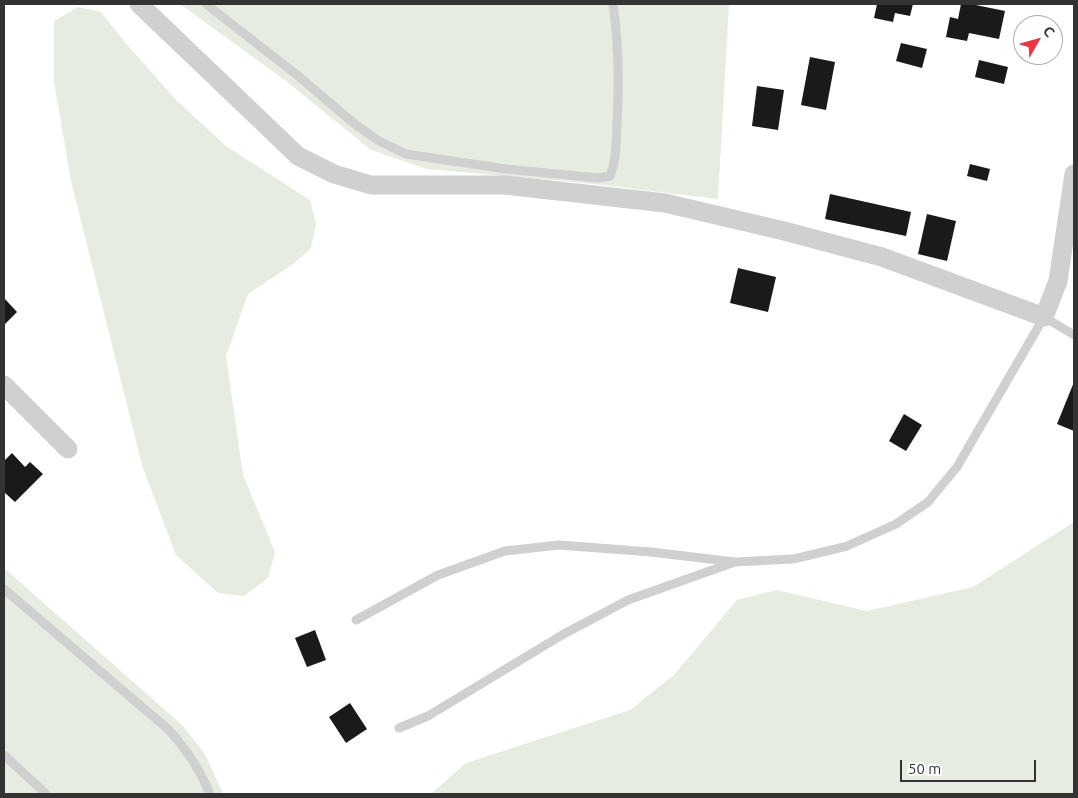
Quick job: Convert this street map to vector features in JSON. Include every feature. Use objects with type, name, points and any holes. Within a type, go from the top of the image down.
[{"type":"street","points":[[139,4],[298,156],[334,174],[371,185],[505,185],[664,203],[784,231],[882,257],[1044,317],[1058,282],[1074,174]]},
{"type":"street","points":[[4,385],[68,449]]},
{"type":"lane","points":[[206,4],[297,75],[356,125],[379,141],[406,154],[497,168],[598,178],[610,176],[616,163],[618,87],[616,24],[613,4]]},
{"type":"lane","points":[[356,620],[438,575],[505,551],[559,545],[651,552],[735,562],[793,559],[846,546],[896,524],[928,502],[957,467],[1044,317],[1074,335]]},
{"type":"lane","points":[[399,728],[428,716],[562,635],[628,600],[735,562]]},
{"type":"lane","points":[[4,589],[169,730],[188,752],[202,774],[210,794]]},
{"type":"lane","points":[[4,755],[46,794]]},
{"type":"shaded area","points":[[180,4],[729,4],[718,199],[585,183],[427,169],[371,150],[286,81]]},
{"type":"shaded area","points":[[78,7],[101,12],[176,100],[226,146],[310,200],[316,224],[311,248],[292,265],[248,294],[226,356],[243,475],[275,552],[268,578],[244,596],[218,593],[176,555],[142,465],[71,181],[54,82],[54,21]]},
{"type":"shaded area","points":[[1074,522],[1074,794],[431,794],[466,763],[630,710],[674,675],[737,600],[776,590],[867,611],[973,587]]},
{"type":"shaded area","points":[[4,568],[182,725],[205,754],[223,794],[4,794]]},
{"type":"building","points":[[877,4],[913,4],[910,16],[895,13],[893,22],[874,18]]},
{"type":"building","points":[[961,4],[971,4],[1005,11],[999,39],[969,33],[967,41],[946,37],[950,17],[958,19]]},
{"type":"building","points":[[901,43],[927,49],[922,68],[896,61]]},
{"type":"building","points":[[810,57],[835,62],[826,110],[801,105]]},
{"type":"building","points":[[979,60],[1008,67],[1004,84],[975,77]]},
{"type":"building","points":[[757,86],[784,90],[778,130],[752,126]]},
{"type":"building","points":[[970,164],[990,169],[987,181],[967,176]]},
{"type":"building","points":[[830,194],[911,212],[906,236],[825,219]]},
{"type":"building","points":[[927,214],[956,221],[947,261],[918,254]]},
{"type":"building","points":[[738,268],[776,277],[768,312],[730,303]]},
{"type":"building","points":[[4,298],[17,312],[4,325]]},
{"type":"building","points":[[1074,382],[1074,431],[1057,424]]},
{"type":"building","points":[[904,414],[922,425],[906,451],[889,441]]},
{"type":"building","points":[[12,453],[25,467],[30,462],[43,474],[15,502],[4,492],[4,461]]},
{"type":"building","points":[[315,630],[326,660],[307,667],[295,638]]},
{"type":"building","points":[[350,703],[367,729],[346,743],[329,717]]}]
